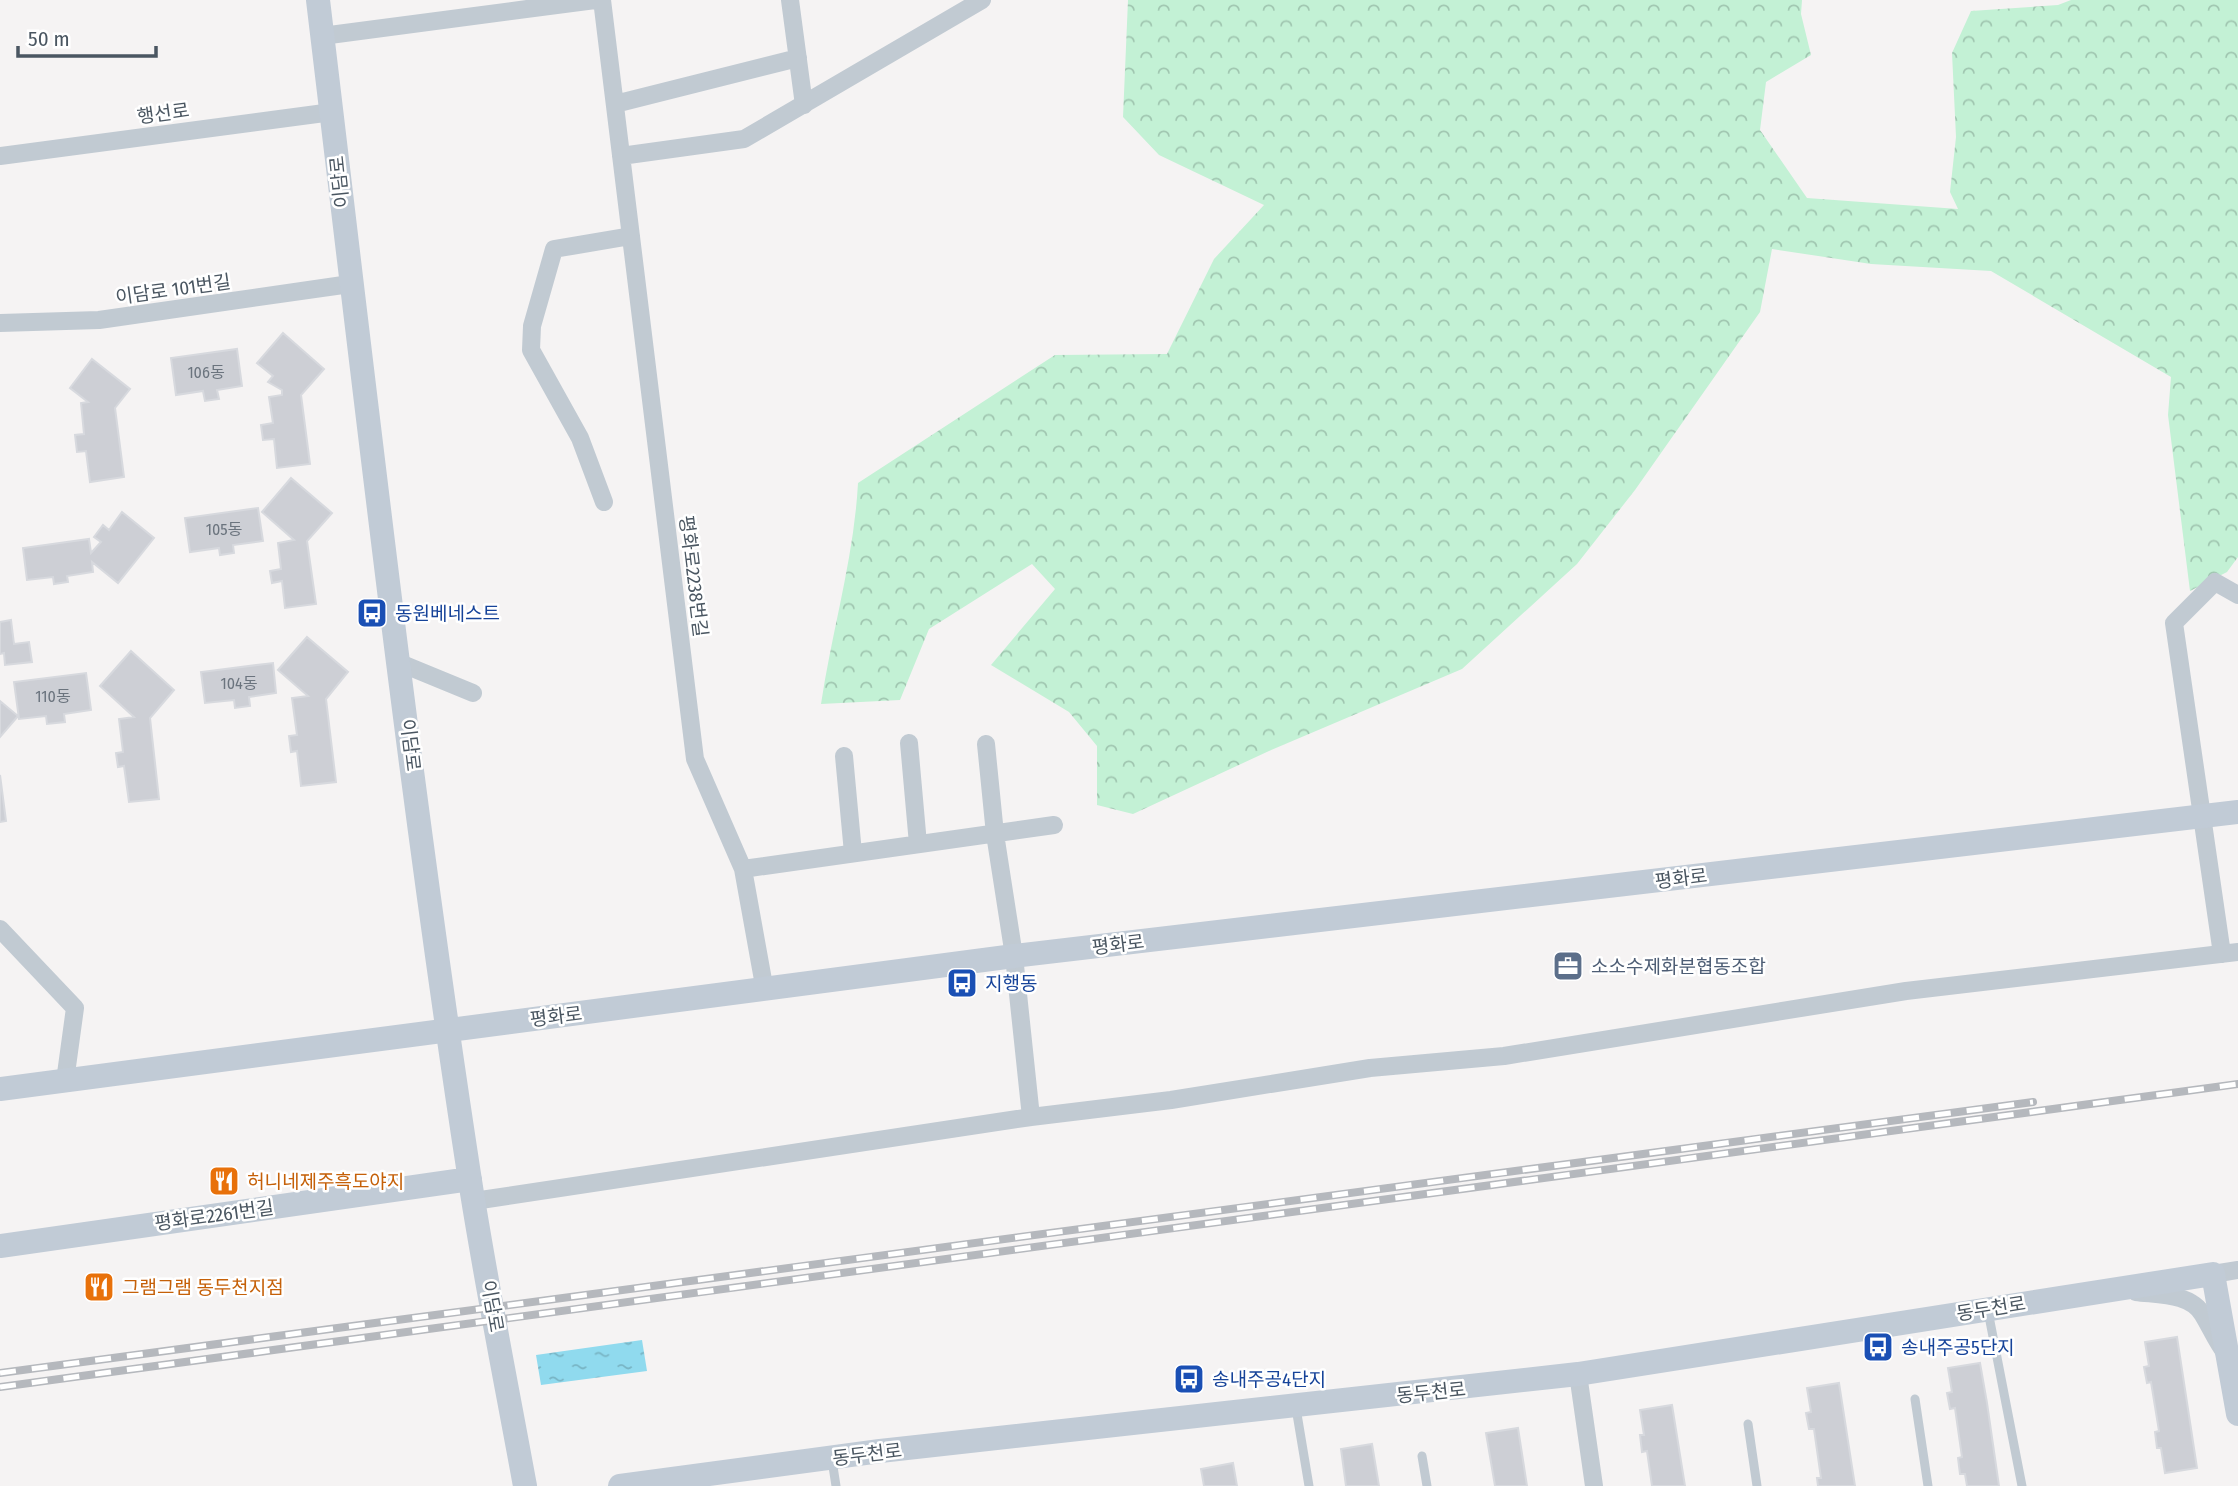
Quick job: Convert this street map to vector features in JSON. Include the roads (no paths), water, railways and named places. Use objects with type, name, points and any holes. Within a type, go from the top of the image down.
[{"type":"street","name":"이담로","points":[[318,0],[351,284],[448,1030],[472,1190],[525,1486]]},
{"type":"street","points":[[322,36],[595,0]]},
{"type":"street","name":"평화로2238번길","points":[[602,0],[695,759],[743,869],[765,991]]},
{"type":"street","points":[[790,0],[804,105]]},
{"type":"street","points":[[621,156],[744,139],[982,0]]},
{"type":"street","points":[[615,104],[798,58]]},
{"type":"street","name":"행선로","points":[[0,156],[332,112]]},
{"type":"street","points":[[604,502],[580,438],[531,350],[532,326],[554,249],[631,236]]},
{"type":"street","name":"이담로 101번길","points":[[0,323],[99,320],[351,284]]},
{"type":"street","points":[[472,1190],[960,1129],[1031,1117],[1171,1100],[1370,1068],[1504,1056],[1906,991],[2230,953],[2203,816],[2174,624],[2215,582],[2238,595]]},
{"type":"street","points":[[400,663],[472,693]]},
{"type":"street","points":[[909,743],[918,844]]},
{"type":"street","points":[[986,744],[995,834],[1014,956],[1031,1117]]},
{"type":"street","points":[[844,756],[853,853]]},
{"type":"street","name":"평화로","points":[[0,1089],[765,991],[1014,956],[2238,812]]},
{"type":"street","points":[[743,869],[1055,825]]},
{"type":"street","points":[[0,929],[75,1008],[65,1081]]},
{"type":"street","name":"평화로2261번길","points":[[0,1246],[472,1190]]},
{"type":"street","name":"동두천로","points":[[620,1486],[832,1458],[1578,1374],[2238,1270]]},
{"type":"street","points":[[2213,1274],[2233,1367],[2238,1414]]},
{"type":"street","points":[[2115,1289],[2185,1300],[2202,1312],[2211,1335],[2233,1367]]},
{"type":"street","points":[[1578,1374],[1594,1486]]},
{"type":"lane","points":[[1988,1309],[2022,1486]]},
{"type":"lane","points":[[1915,1399],[1928,1486]]},
{"type":"lane","points":[[1296,1406],[1309,1486]]},
{"type":"lane","points":[[1748,1424],[1757,1486]]},
{"type":"lane","points":[[1422,1456],[1427,1486]]},
{"type":"lane","points":[[832,1458],[836,1486]]},
{"type":"water","points":[[642,1340],[647,1371],[541,1385],[536,1355]]},
{"type":"railway","points":[[0,1387],[2238,1084]]},
{"type":"railway","points":[[0,1373],[2033,1102]]},
{"type":"place","name":"동원베네스트","points":[[372,613]]},
{"type":"place","name":"소소수제화분협동조합","points":[[1568,966]]},
{"type":"place","name":"지행동","points":[[962,983]]},
{"type":"place","name":"허니네제주흑도야지","points":[[224,1181]]},
{"type":"place","name":"그램그램 동두천지점","points":[[99,1287]]},
{"type":"place","name":"송내주공5단지","points":[[1878,1347]]},
{"type":"place","name":"송내주공4단지","points":[[1189,1379]]}]
